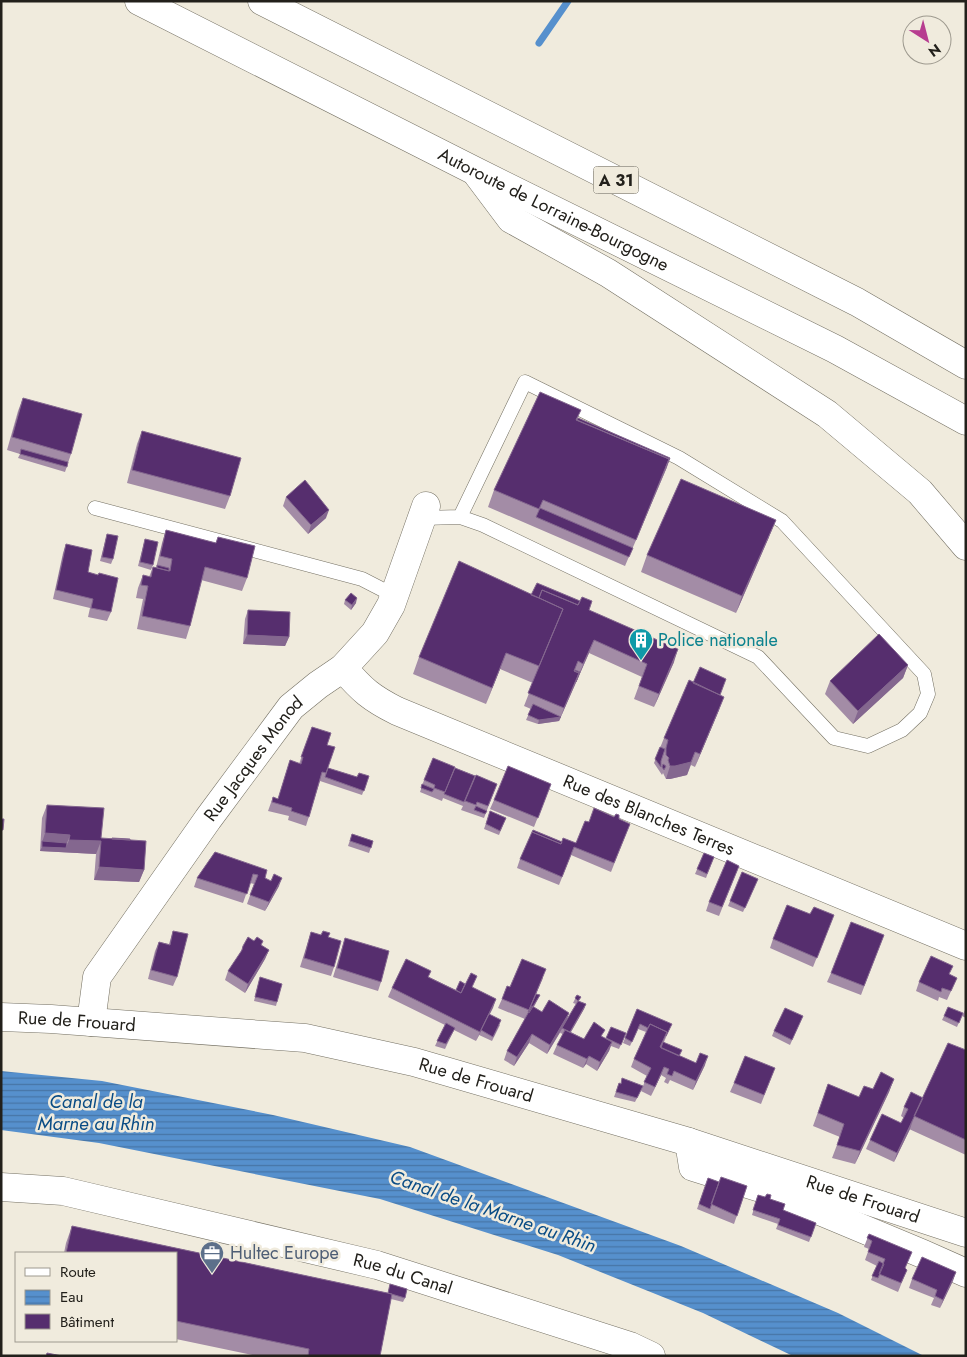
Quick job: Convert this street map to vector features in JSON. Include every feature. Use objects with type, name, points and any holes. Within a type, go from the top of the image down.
[{"type":"main road","name":"Autoroute de Lorraine-Bourgogne","points":[[139,1],[475,171],[834,349],[966,421]]},
{"type":"main road","name":"A 31","points":[[262,1],[857,302],[966,365]]},
{"type":"main road","points":[[475,171],[511,219],[608,273],[826,414],[920,492],[966,546]]},
{"type":"main road","points":[[857,302],[966,349]]},
{"type":"main road","name":"Rue Jacques Monod","points":[[91,1022],[97,977],[208,819],[291,707],[343,668],[375,633],[395,596],[424,512]]},
{"type":"main road","name":"Rue des Blanches Terres","points":[[343,668],[374,700],[397,711],[966,946]]},
{"type":"main road","name":"Rue de Frouard","points":[[1,1017],[305,1038],[414,1062],[689,1142],[966,1233]]},
{"type":"main road","points":[[689,1142],[693,1167],[777,1193],[966,1273]]},
{"type":"main road","name":"Rue du Canal","points":[[1,1187],[62,1191],[377,1266],[594,1346],[630,1346],[652,1356]]},
{"type":"main road","points":[[936,1223],[966,1219]]},
{"type":"lane","points":[[424,512],[460,517],[483,525],[758,657],[834,738],[868,746],[902,730],[920,713],[928,694],[924,674],[782,521],[679,458],[525,382],[460,517]]},
{"type":"lane","points":[[95,508],[362,579],[395,596]]},
{"type":"water","name":"Canal de la Marne au Rhin","points":[[1,1071],[102,1081],[273,1115],[410,1147],[681,1246],[838,1313],[924,1356],[793,1356],[703,1313],[558,1255],[380,1199],[99,1143],[1,1130]]},
{"type":"building","points":[[540,392],[581,410],[576,420],[669,459],[636,540],[543,500],[539,509],[494,490]]},
{"type":"building","points":[[23,398],[82,414],[71,454],[12,437]]},
{"type":"building","points":[[578,418],[670,458],[666,467],[669,459],[577,420]]},
{"type":"building","points":[[142,431],[241,458],[230,496],[132,470]]},
{"type":"building","points":[[21,449],[68,462],[67,467],[20,454]]},
{"type":"building","points":[[681,479],[776,520],[742,596],[647,555]]},
{"type":"building","points":[[305,480],[329,510],[311,525],[286,497]]},
{"type":"building","points":[[540,508],[633,548],[629,557],[536,517]]},
{"type":"building","points":[[166,530],[216,543],[218,537],[255,546],[247,578],[205,567],[190,626],[142,616],[148,586],[141,585],[143,575],[151,577],[153,567],[170,571],[172,559],[160,556]]},
{"type":"building","points":[[107,534],[118,536],[113,559],[102,557]]},
{"type":"building","points":[[145,539],[158,542],[153,565],[140,562]]},
{"type":"building","points":[[66,544],[92,550],[88,572],[118,578],[111,612],[91,608],[93,599],[56,590]]},
{"type":"building","points":[[459,561],[563,609],[539,666],[506,653],[492,688],[419,657]]},
{"type":"building","points":[[157,565],[169,568],[169,571],[157,568]]},
{"type":"building","points":[[537,583],[580,601],[578,605],[542,590],[539,598],[531,595]]},
{"type":"building","name":"Police nationale","points":[[542,590],[578,605],[582,597],[592,601],[589,610],[678,649],[659,694],[639,686],[647,664],[594,640],[583,664],[578,661],[574,671],[579,673],[564,708],[528,693],[563,609],[539,598]]},
{"type":"building","points":[[351,593],[357,598],[352,605],[345,600]]},
{"type":"building","points":[[248,610],[290,612],[289,637],[247,635]]},
{"type":"building","points":[[879,634],[908,665],[858,711],[830,681]]},
{"type":"building","points":[[700,667],[726,679],[720,695],[693,683]]},
{"type":"building","points":[[689,680],[724,697],[700,754],[695,752],[691,762],[670,766],[669,758],[666,755],[668,740],[664,738]]},
{"type":"building","points":[[533,704],[561,717],[539,720],[528,715]]},
{"type":"building","points":[[312,727],[331,733],[327,745],[335,747],[326,773],[322,772],[309,817],[291,811],[292,808],[272,802],[273,797],[278,799],[290,760],[301,764],[303,757],[301,757]]},
{"type":"building","points":[[660,747],[665,749],[661,767],[655,759]]},
{"type":"building","points":[[433,758],[455,767],[445,792],[434,788],[435,785],[424,780]]},
{"type":"building","points":[[508,766],[551,784],[538,818],[494,800]]},
{"type":"building","points":[[328,768],[357,777],[359,773],[369,776],[364,791],[325,777]]},
{"type":"building","points":[[455,768],[475,776],[464,802],[444,794]]},
{"type":"building","points":[[476,775],[497,784],[488,806],[477,802],[476,805],[465,801]]},
{"type":"building","points":[[422,784],[434,789],[432,792],[421,788]]},
{"type":"building","points":[[47,805],[104,808],[101,838],[146,841],[144,870],[99,867],[101,841],[69,840],[70,835],[45,833]]},
{"type":"building","points":[[476,806],[487,811],[485,814],[474,810]]},
{"type":"building","points":[[594,808],[614,817],[616,814],[619,815],[619,819],[630,824],[614,863],[574,847],[562,877],[520,859],[532,832],[561,844],[563,838],[576,843],[585,821],[589,822]]},
{"type":"building","points":[[490,811],[506,818],[500,831],[486,824]]},
{"type":"building","points":[[1,819],[4,819],[3,830],[1,830]]},
{"type":"building","points":[[533,830],[562,842],[561,844],[532,832]]},
{"type":"building","points":[[352,834],[373,841],[371,848],[350,841]]},
{"type":"building","points":[[112,839],[130,839],[130,840]]},
{"type":"building","points":[[42,841],[67,843],[66,848],[42,847]]},
{"type":"building","points":[[215,852],[267,870],[265,878],[271,881],[274,874],[282,878],[269,902],[250,895],[258,875],[253,874],[247,894],[197,878]]},
{"type":"building","points":[[704,853],[714,857],[707,874],[697,869]]},
{"type":"building","points":[[727,860],[739,866],[722,907],[709,902]]},
{"type":"building","points":[[742,872],[758,879],[745,908],[730,901]]},
{"type":"building","points":[[787,905],[810,914],[814,907],[834,915],[817,958],[773,939]]},
{"type":"building","points":[[851,922],[884,935],[864,986],[831,973]]},
{"type":"building","points":[[173,931],[188,934],[177,977],[151,970],[159,942],[170,945]]},
{"type":"building","points":[[323,931],[330,933],[328,937],[341,941],[334,967],[304,958],[311,932],[321,935]]},
{"type":"building","points":[[248,937],[254,941],[257,937],[263,941],[261,945],[269,950],[248,984],[228,971]]},
{"type":"building","points":[[345,938],[389,951],[381,982],[337,968]]},
{"type":"building","points":[[931,956],[953,966],[949,974],[957,978],[951,991],[942,988],[941,992],[919,982]]},
{"type":"building","points":[[406,959],[431,971],[428,977],[461,993],[471,973],[477,976],[472,987],[496,999],[480,1032],[392,988]]},
{"type":"building","points":[[522,959],[546,969],[529,1010],[502,999],[507,986],[510,987]]},
{"type":"building","points":[[260,977],[282,984],[277,1002],[255,997]]},
{"type":"building","points":[[460,981],[465,984],[461,993],[456,990]]},
{"type":"building","points":[[536,994],[540,995],[529,1013],[528,1012]]},
{"type":"building","points":[[577,995],[581,997],[578,1001],[575,998]]},
{"type":"building","points":[[549,1000],[569,1013],[550,1045],[532,1034],[517,1057],[507,1051],[532,1006],[542,1012]]},
{"type":"building","points":[[578,1001],[586,1004],[570,1032],[562,1028]]},
{"type":"building","points":[[948,1007],[963,1013],[959,1023],[944,1016]]},
{"type":"building","points":[[785,1008],[803,1016],[792,1040],[774,1031]]},
{"type":"building","points":[[637,1009],[672,1024],[666,1036],[667,1032],[650,1024],[648,1028],[640,1024],[632,1042],[625,1038]]},
{"type":"building","points":[[489,1014],[501,1020],[493,1037],[481,1030]]},
{"type":"building","points":[[594,1022],[605,1030],[601,1036],[612,1042],[600,1062],[589,1056],[587,1059],[557,1045],[565,1030],[584,1039]]},
{"type":"building","points":[[446,1023],[455,1028],[446,1044],[437,1041]]},
{"type":"building","points":[[650,1024],[667,1032],[660,1047],[696,1063],[700,1053],[708,1056],[696,1081],[674,1071],[672,1076],[667,1074],[669,1069],[664,1067],[655,1087],[644,1082],[651,1068],[634,1059]]},
{"type":"building","points":[[611,1027],[626,1033],[621,1045],[606,1038]]},
{"type":"building","points":[[663,1042],[682,1050],[679,1056],[661,1048]]},
{"type":"building","points":[[948,1043],[966,1050],[966,1140],[914,1116]]},
{"type":"building","points":[[745,1056],[775,1068],[764,1095],[734,1083]]},
{"type":"building","points":[[881,1072],[894,1079],[860,1151],[837,1145],[844,1124],[818,1113],[828,1084],[859,1097],[864,1086],[873,1089]]},
{"type":"building","points":[[622,1078],[643,1086],[637,1098],[616,1092]]},
{"type":"building","points":[[911,1092],[923,1098],[897,1153],[870,1140],[882,1114],[901,1123],[908,1109],[904,1107]]},
{"type":"building","points":[[721,1177],[747,1186],[737,1216],[711,1204]]},
{"type":"building","points":[[708,1178],[719,1182],[710,1209],[699,1204]]},
{"type":"building","points":[[767,1194],[771,1195],[770,1199],[785,1204],[783,1210],[816,1223],[811,1237],[778,1225],[780,1219],[753,1210],[758,1195],[765,1197]]},
{"type":"building","points":[[72,1226],[392,1294],[380,1356],[308,1356],[309,1349],[178,1321],[178,1252],[66,1252]]},
{"type":"building","points":[[869,1234],[912,1252],[901,1283],[879,1274],[885,1259],[868,1252],[872,1241],[867,1238]]},
{"type":"building","points":[[922,1257],[956,1272],[943,1300],[935,1296],[937,1290],[912,1279]]},
{"type":"building","points":[[879,1261],[884,1264],[878,1278],[872,1276]]},
{"type":"building","points":[[390,1284],[407,1289],[405,1298],[388,1293]]},
{"type":"building","points":[[47,1353],[62,1356],[46,1356]]},
{"type":"waterway","points":[[539,43],[568,1]]},
{"type":"place","name":"Police nationale","points":[[641,661]]},
{"type":"place","name":"Hultec Europe","points":[[212,1274]]}]
